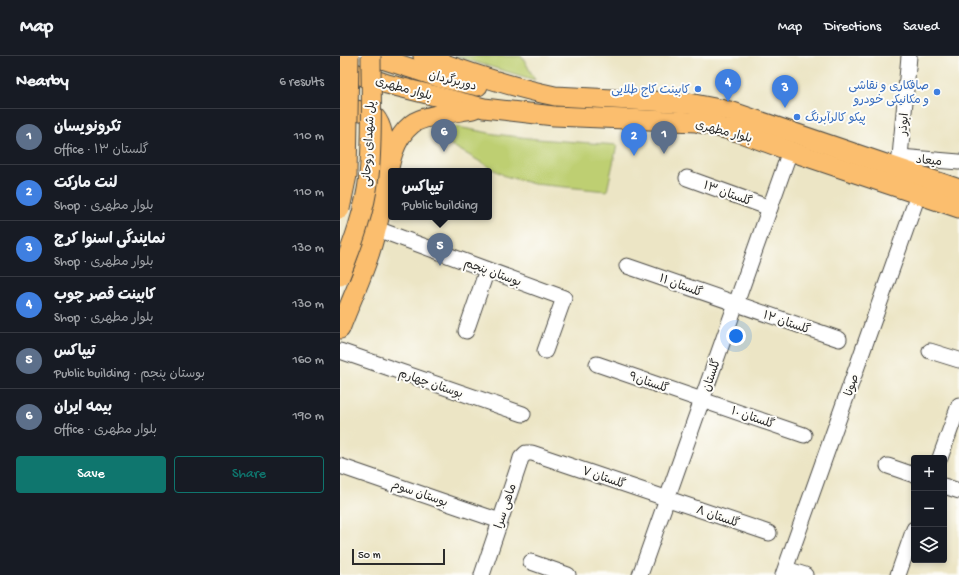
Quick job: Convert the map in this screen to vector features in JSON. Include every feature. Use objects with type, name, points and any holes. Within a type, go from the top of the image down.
[{"type":"main road","name":"پل شهدای روحانی","points":[[340,208],[347,175],[349,56]]},
{"type":"main road","name":"پل شهدای روحانی","points":[[340,276],[356,237],[369,175],[372,56]]},
{"type":"main road","name":"دوربرگردان","points":[[372,56],[441,78],[499,91],[536,92]]},
{"type":"main road","name":"بلوار مطهری","points":[[423,56],[440,60],[536,92],[555,96],[689,103],[730,111],[899,163],[959,189]]},
{"type":"main road","name":"بلوار مطهری","points":[[340,68],[387,84],[484,108],[554,116],[696,122],[738,132],[790,152],[959,208]]},
{"type":"main road","points":[[389,168],[396,146],[402,134],[412,123],[425,118],[484,108]]},
{"type":"main road","points":[[340,113],[346,110],[356,110],[374,116],[380,125],[387,173]]},
{"type":"main road","points":[[340,329],[368,260],[383,203],[388,170]]},
{"type":"street","name":"ابوذر","points":[[899,163],[909,56]]},
{"type":"street","name":"گلستان","points":[[640,575],[790,152]]},
{"type":"street","name":"میعاد","points":[[899,163],[959,162]]},
{"type":"street","name":"گلستان ۱۳","points":[[687,178],[770,208]]},
{"type":"street","name":"صونا","points":[[785,572],[918,194]]},
{"type":"street","name":"بوستان پنجم","points":[[377,229],[564,298],[545,351]]},
{"type":"street","name":"گلستان ۱۱","points":[[628,266],[735,304]]},
{"type":"street","points":[[466,331],[488,270]]},
{"type":"street","name":"گلستان ۱۲","points":[[735,304],[838,340]]},
{"type":"street","name":"بوستان چهارم","points":[[340,351],[523,414]]},
{"type":"street","points":[[930,351],[959,360]]},
{"type":"street","name":"گلستان۹","points":[[597,364],[702,400]]},
{"type":"street","name":"گلستان ۱۰","points":[[702,400],[804,434]]},
{"type":"street","points":[[941,455],[959,405]]},
{"type":"street","name":"ماهی سرا","points":[[482,575],[521,458],[526,454],[532,453],[540,456]]},
{"type":"street","name":"گلستان ۷","points":[[540,456],[667,499]]},
{"type":"street","name":"بوستان سوم","points":[[340,466],[500,521]]},
{"type":"street","points":[[888,466],[911,474]]},
{"type":"street","points":[[947,487],[959,491]]},
{"type":"street","name":"گلستان ۸","points":[[667,499],[769,534]]},
{"type":"street","points":[[898,575],[911,538]]},
{"type":"street","points":[[531,562],[568,575]]},
{"type":"street","points":[[785,572],[805,575]]},
{"type":"green space","points":[[454,56],[522,56],[535,80]]},
{"type":"green space","points":[[452,126],[495,134],[537,139],[617,145],[607,191],[534,184],[505,176],[432,134]]},
{"type":"place","name":"کابینت کاج طلایی","points":[[698,89]]},
{"type":"place","name":"صافکاری و نقاشی و مکانیکی خودرو","points":[[937,92]]},
{"type":"place","name":"کابینت قصر چوب","points":[[728,102]]},
{"type":"place","name":"نمایندگی اسنوا کرج","points":[[785,108]]},
{"type":"place","name":"پیکو کالرآبرنگ","points":[[797,117]]},
{"type":"place","name":"بیمه ایران","points":[[444,152]]},
{"type":"place","name":"تکرونویسان","points":[[664,154]]},
{"type":"place","name":"لنت مارکت","points":[[634,156]]},
{"type":"place","name":"تیپاکس","points":[[440,266]]}]
